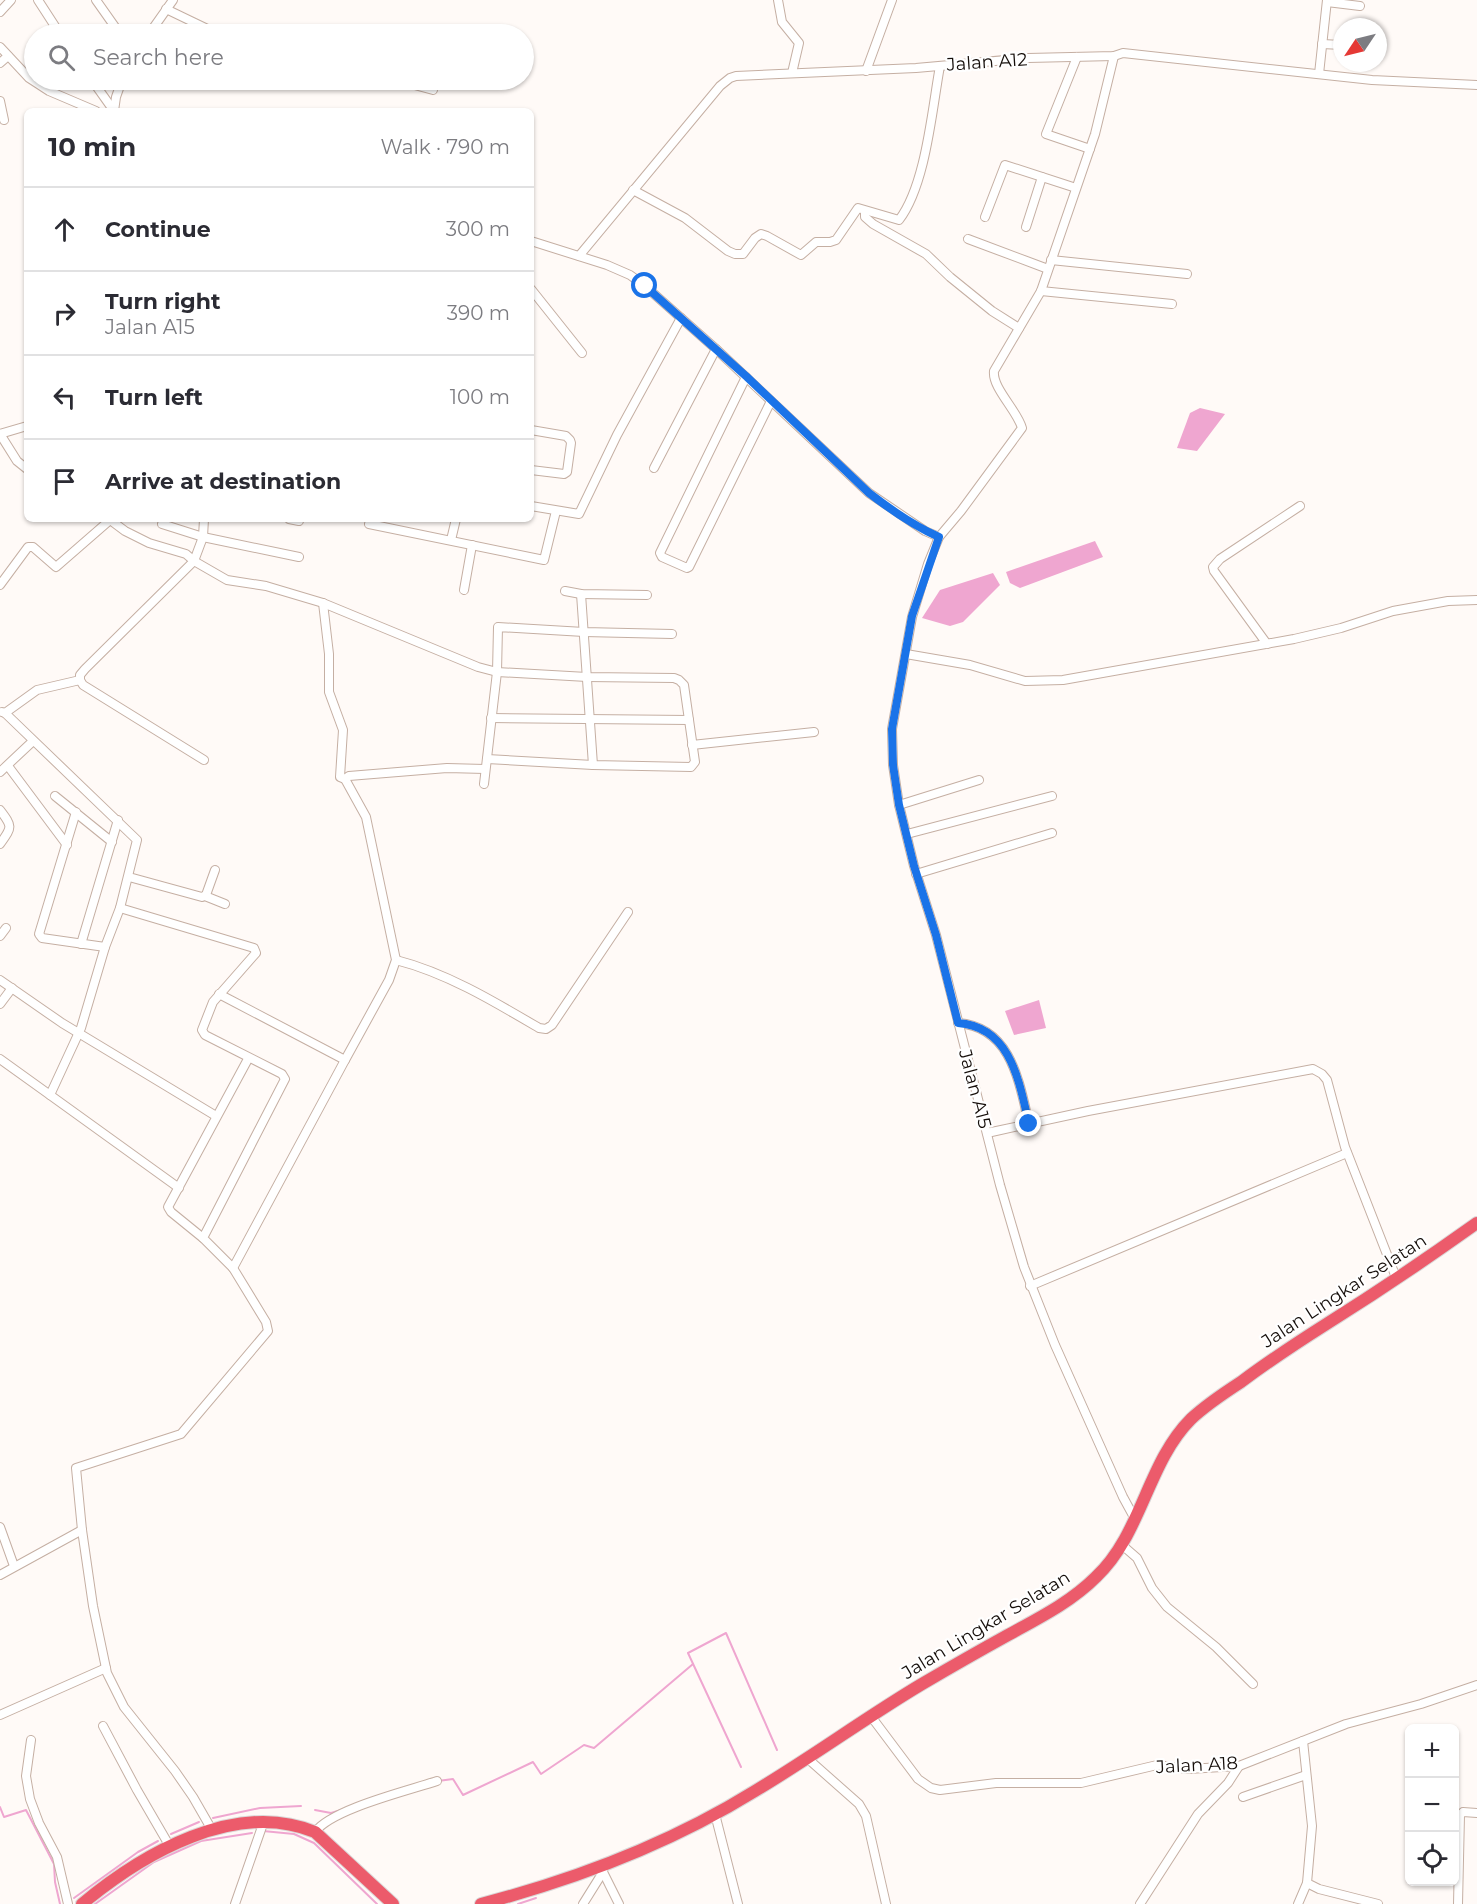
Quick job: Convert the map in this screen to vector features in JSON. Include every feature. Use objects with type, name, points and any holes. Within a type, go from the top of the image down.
[{"type":"highway","name":"Jalan Lingkar Selatan","points":[[481,1904],[601,1869],[677,1834],[715,1814],[807,1758],[870,1715],[1045,1615],[1075,1595],[1109,1564],[1122,1545],[1136,1519],[1156,1471],[1190,1420],[1282,1352],[1397,1280],[1477,1223]]},
{"type":"highway","points":[[82,1904],[107,1883],[169,1845],[212,1830],[264,1821],[302,1826],[315,1832],[393,1904]]},
{"type":"street","points":[[0,12],[11,0]]},
{"type":"street","points":[[38,0],[54,24]]},
{"type":"street","points":[[96,0],[113,24]]},
{"type":"street","points":[[156,24],[173,0]]},
{"type":"street","points":[[778,0],[783,22],[800,43],[792,73]]},
{"type":"street","points":[[866,70],[892,0]]},
{"type":"street","points":[[1319,74],[1327,1],[1360,6]]},
{"type":"street","points":[[166,9],[198,24]]},
{"type":"street","points":[[1322,44],[1333,45]]},
{"type":"street","points":[[0,47],[24,73]]},
{"type":"street","name":"Jalan A12","points":[[579,256],[724,81],[736,76],[940,66],[1028,58],[1114,56],[1123,53],[1372,80],[1477,85]]},
{"type":"street","points":[[0,63],[8,56]]},
{"type":"street","points":[[534,241],[630,274],[747,377],[869,493],[925,531],[939,537],[1022,428],[1014,409],[993,376],[998,362],[1041,291],[1090,149],[1114,56]]},
{"type":"street","points":[[1077,57],[1046,134],[1090,149]]},
{"type":"street","points":[[633,190],[685,218],[735,254],[743,254],[761,234],[801,255],[816,242],[836,240],[856,209],[899,220],[919,180],[940,66]]},
{"type":"street","points":[[47,90],[89,108]]},
{"type":"street","points":[[99,90],[112,108]]},
{"type":"street","points":[[114,108],[118,90]]},
{"type":"street","points":[[0,101],[4,120]]},
{"type":"street","points":[[985,217],[1005,165],[1076,188]]},
{"type":"street","points":[[1026,227],[1042,177]]},
{"type":"street","points":[[867,212],[865,217],[873,224],[926,254],[958,284],[992,311],[1019,328]]},
{"type":"street","points":[[968,239],[1050,264],[1187,274]]},
{"type":"street","points":[[1041,291],[1172,304]]},
{"type":"street","points":[[534,293],[582,353]]},
{"type":"street","points":[[534,507],[579,514],[617,435],[681,318]]},
{"type":"street","points":[[654,468],[716,349]]},
{"type":"street","points":[[747,377],[660,553],[662,557],[689,567],[771,401]]},
{"type":"street","points":[[24,427],[0,434],[17,461],[24,467]]},
{"type":"street","points":[[534,431],[566,436],[571,443],[567,472],[564,474],[534,470]]},
{"type":"street","points":[[1267,644],[1213,567],[1220,559],[1300,506]]},
{"type":"street","points":[[369,524],[544,560],[556,511]]},
{"type":"street","points":[[0,585],[28,548],[33,547],[56,567],[107,522]]},
{"type":"street","points":[[114,522],[141,539],[186,554],[227,580],[266,586],[323,603],[478,667],[497,672],[679,680],[684,685],[694,762],[691,767],[593,765],[487,759]]},
{"type":"street","points":[[204,522],[203,537],[194,561],[85,669],[80,675],[80,680],[83,685],[204,760]]},
{"type":"street","points":[[451,540],[455,522]]},
{"type":"street","points":[[162,524],[203,537],[299,557]]},
{"type":"street","name":"Jalan A15","points":[[939,537],[912,616],[892,729],[893,765],[899,805],[916,874],[936,935],[1000,1185],[1030,1286],[1123,1497],[1136,1519]]},
{"type":"street","points":[[464,590],[472,545]]},
{"type":"street","points":[[565,591],[581,594],[647,594]]},
{"type":"street","points":[[581,594],[593,765]]},
{"type":"street","points":[[906,654],[970,666],[1025,681],[1063,680],[1267,644],[1341,628],[1393,611],[1448,601],[1477,600]]},
{"type":"street","points":[[233,1268],[389,980],[396,960],[367,823],[345,779],[339,776],[343,730],[329,692],[329,654],[323,603]]},
{"type":"street","points":[[484,784],[500,626],[584,632],[672,634]]},
{"type":"street","points":[[50,1095],[79,1032],[105,947],[120,908],[138,840],[2,712],[37,690],[80,680]]},
{"type":"street","points":[[491,717],[689,720]]},
{"type":"street","points":[[692,745],[814,732]]},
{"type":"street","points":[[0,772],[33,741]]},
{"type":"street","points":[[8,766],[67,845]]},
{"type":"street","points":[[345,779],[349,776],[447,768],[485,769]]},
{"type":"street","points":[[899,805],[979,780]]},
{"type":"street","points":[[55,796],[112,842]]},
{"type":"street","points":[[907,834],[1052,796]]},
{"type":"street","points":[[0,810],[10,825],[10,830],[0,844]]},
{"type":"street","points":[[76,812],[39,934],[42,938],[105,947]]},
{"type":"street","points":[[81,944],[118,820]]},
{"type":"street","points":[[916,874],[1052,833]]},
{"type":"street","points":[[205,896],[215,870]]},
{"type":"street","points":[[129,877],[205,896],[225,904]]},
{"type":"street","points":[[120,908],[254,948],[256,953],[213,1002],[202,1027],[203,1032],[248,1059],[282,1074],[285,1079],[202,1238]]},
{"type":"street","points":[[396,960],[418,965],[440,975],[539,1028],[546,1029],[552,1025],[628,912]]},
{"type":"street","points":[[0,936],[6,928]]},
{"type":"street","points":[[0,980],[39,1008],[216,1116]]},
{"type":"street","points":[[0,1004],[12,988]]},
{"type":"street","points":[[219,994],[345,1060]]},
{"type":"street","points":[[958,1023],[969,1024],[988,1032],[1002,1047],[1018,1076],[1029,1124]]},
{"type":"street","points":[[0,1059],[179,1188]]},
{"type":"street","points":[[212,1830],[175,1771],[124,1707],[106,1668],[93,1606],[76,1468],[181,1434],[268,1331],[266,1322],[233,1268],[168,1207],[248,1059]]},
{"type":"street","points":[[987,1133],[1088,1111],[1313,1069],[1327,1080],[1347,1153],[1397,1280]]},
{"type":"street","points":[[1030,1286],[1347,1153]]},
{"type":"street","points":[[0,1527],[14,1566]]},
{"type":"street","points":[[0,1575],[82,1530]]},
{"type":"street","points":[[1122,1545],[1137,1558],[1152,1588],[1167,1607],[1216,1647],[1253,1684]]},
{"type":"street","points":[[0,1715],[106,1668]]},
{"type":"street","name":"Jalan A18","points":[[870,1715],[918,1779],[931,1788],[940,1790],[996,1783],[1081,1783],[1157,1765],[1188,1769],[1239,1766],[1346,1724],[1420,1704],[1477,1684]]},
{"type":"street","points":[[103,1726],[169,1845]]},
{"type":"street","points":[[31,1740],[26,1776],[30,1799],[59,1863],[68,1904]]},
{"type":"street","points":[[1298,1904],[1307,1883],[1312,1826],[1302,1741]]},
{"type":"street","points":[[807,1758],[863,1810],[886,1904]]},
{"type":"street","points":[[1140,1904],[1198,1814],[1228,1783],[1239,1766]]},
{"type":"street","points":[[1243,1797],[1306,1775]]},
{"type":"street","points":[[315,1832],[320,1826],[343,1812],[437,1781]]},
{"type":"street","points":[[1458,1904],[1461,1814],[1477,1813]]},
{"type":"street","points":[[715,1814],[738,1904]]},
{"type":"street","points":[[235,1904],[264,1821]]},
{"type":"street","points":[[583,1904],[601,1869]]},
{"type":"street","points":[[601,1869],[619,1904]]},
{"type":"street","points":[[1307,1883],[1319,1889],[1375,1904]]},
{"type":"shaded area","points":[[1200,408],[1225,414],[1197,451],[1177,448],[1190,413]]},
{"type":"shaded area","points":[[1095,541],[1103,557],[1020,588],[1010,583],[1006,572]]},
{"type":"shaded area","points":[[993,573],[1000,585],[963,622],[950,626],[922,618],[940,590]]},
{"type":"shaded area","points":[[1039,1000],[1046,1028],[1014,1035],[1005,1011]]},
{"type":"waterway","points":[[741,1767],[688,1653],[726,1633],[777,1750]]},
{"type":"waterway","points":[[438,1781],[453,1779],[463,1795],[533,1762],[541,1774],[584,1745],[594,1748],[693,1664]]},
{"type":"waterway","points":[[213,1818],[260,1808],[301,1806]]},
{"type":"waterway","points":[[0,1807],[4,1817],[26,1810],[54,1864],[60,1904]]},
{"type":"waterway","points":[[315,1810],[331,1813],[341,1810]]},
{"type":"waterway","points":[[171,1834],[199,1822]]},
{"type":"waterway","points":[[263,1831],[294,1834],[314,1843],[377,1904]]},
{"type":"waterway","points":[[95,1904],[154,1862],[201,1841],[252,1833]]},
{"type":"waterway","points":[[74,1898],[138,1852],[158,1841]]},
{"type":"waterway","points":[[518,1904],[536,1898]]},
{"type":"route","points":[[645,286],[747,377],[869,493],[925,531],[939,537],[912,616],[892,729],[893,765],[899,805],[958,1023],[969,1024],[988,1032],[1002,1047],[1018,1076],[1029,1124]]}]
